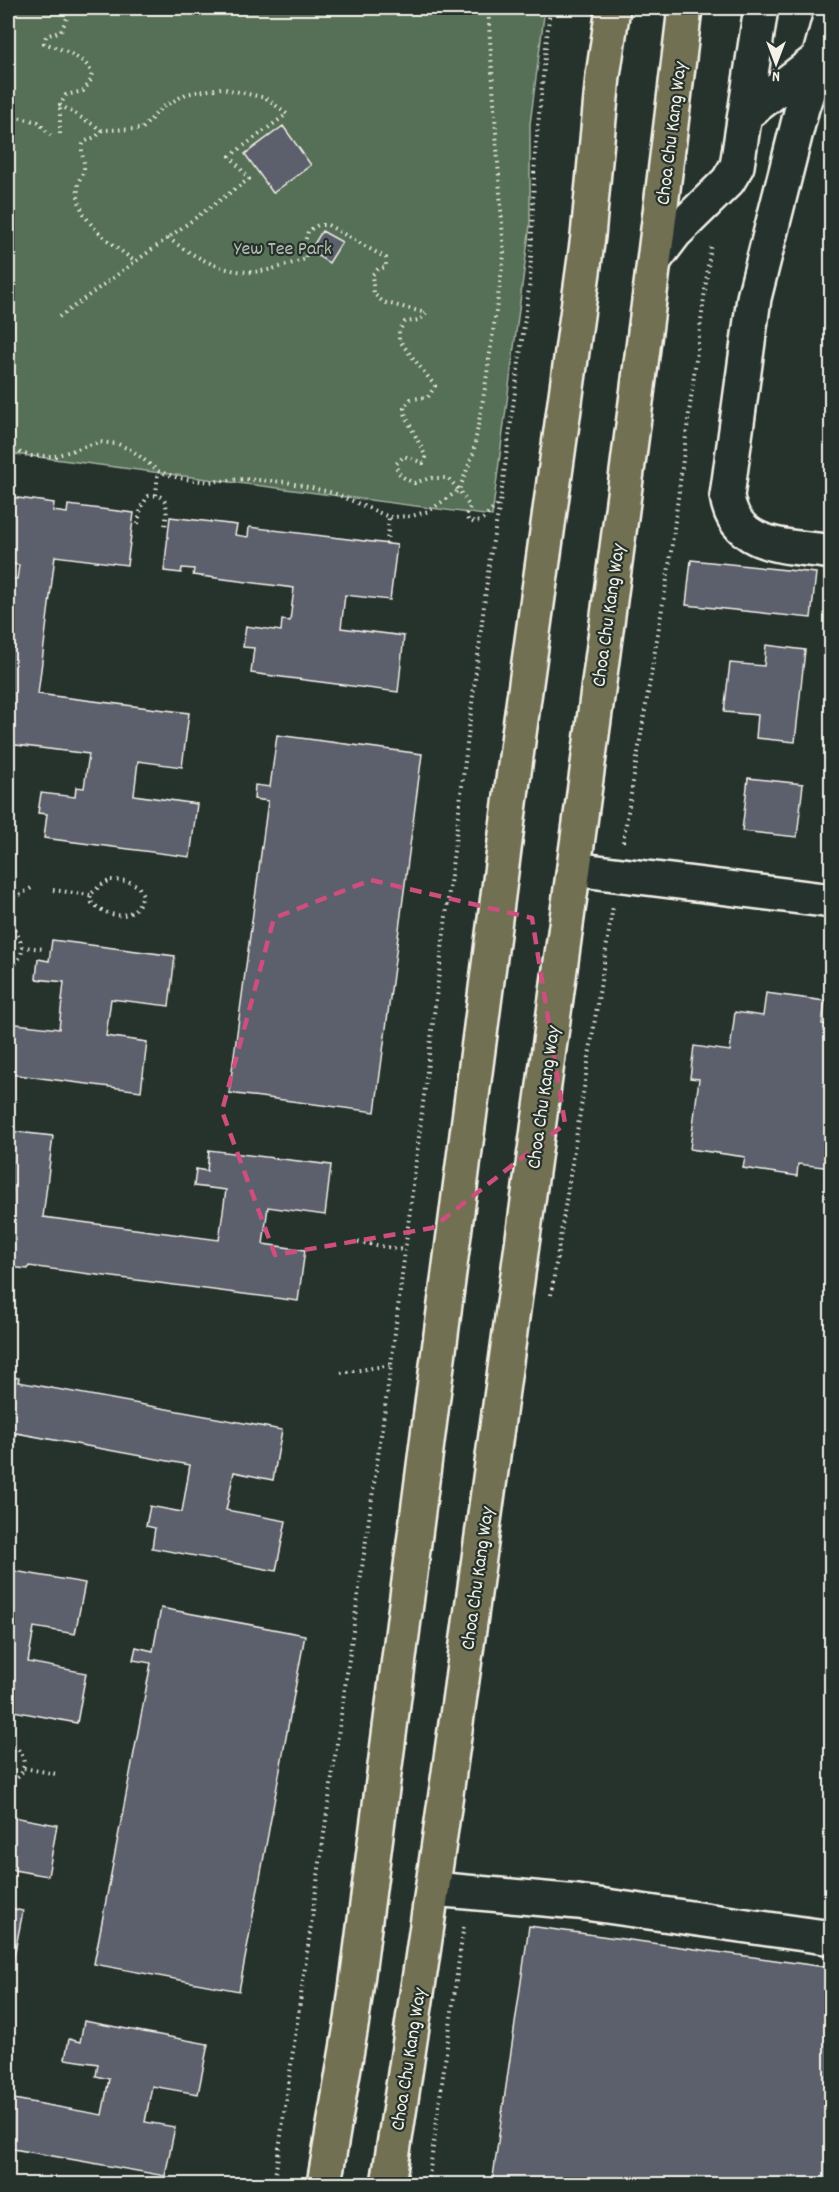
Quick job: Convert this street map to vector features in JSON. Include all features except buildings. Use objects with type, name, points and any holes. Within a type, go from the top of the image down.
[{"type":"main road","points":[[593,8],[603,76]]},
{"type":"main road","points":[[324,2184],[352,2020],[519,734],[588,236],[603,76],[613,8]]},
{"type":"main road","name":"Choa Chu Kang Way","points":[[388,2184],[433,1889],[574,869],[656,258],[685,8]]},
{"type":"street","points":[[656,258],[675,233],[728,182],[737,166],[761,8]]},
{"type":"street","points":[[831,11],[819,58],[802,108],[754,298],[727,496],[729,510],[736,524],[748,535],[768,542],[831,552]]},
{"type":"street","points":[[746,114],[819,58]]},
{"type":"street","points":[[574,869],[831,901]]},
{"type":"street","points":[[433,1889],[578,1902],[831,1938]]},
{"type":"path","points":[[60,134],[60,105],[66,95],[83,91],[91,80],[91,70],[85,62],[62,49],[44,43],[46,36],[61,31],[66,18],[64,8]]},
{"type":"path","points":[[8,449],[31,456],[55,456],[99,442],[118,444],[133,451],[158,471],[178,478],[209,482],[243,479],[286,482],[334,494],[389,517],[412,516],[429,512],[459,490],[473,454],[486,388],[504,255],[488,8]]},
{"type":"path","points":[[274,2184],[391,1365],[490,557],[500,503],[530,281],[535,154],[550,8]]},
{"type":"path","points":[[59,316],[249,179],[230,156],[287,114],[266,98],[221,88],[186,94],[161,108],[142,129],[102,130],[60,105]]},
{"type":"path","points":[[8,115],[38,122],[51,136]]},
{"type":"path","points":[[102,130],[97,136],[84,142],[80,149],[84,169],[78,186],[79,202],[88,222],[134,261]]},
{"type":"path","points":[[551,1296],[669,567],[718,192]]},
{"type":"path","points":[[168,238],[202,261],[250,272],[306,259],[305,242],[308,231],[318,225],[328,225],[386,258],[386,267],[378,269],[372,275],[374,294],[383,302],[426,313],[420,320],[405,322],[399,331],[399,340],[435,386],[428,396],[411,399],[404,408],[426,458],[423,463],[404,456],[396,464],[396,471],[402,478],[414,483],[429,478],[448,478],[470,507],[466,515],[468,520],[475,523],[483,519],[500,503]]},
{"type":"path","points":[[156,495],[158,471]]},
{"type":"path","points":[[138,524],[143,500],[148,496],[156,495],[165,502],[167,510],[165,527]]},
{"type":"path","points":[[387,544],[389,517]]},
{"type":"path","points":[[53,890],[90,895],[111,880],[128,881],[138,886],[143,895],[140,904],[132,912],[120,916],[98,909],[92,903],[90,895]]},
{"type":"path","points":[[8,898],[16,897],[33,887]]},
{"type":"path","points":[[8,913],[22,947],[17,963],[8,970]]},
{"type":"path","points":[[22,947],[45,950]]},
{"type":"path","points":[[358,1242],[404,1250]]},
{"type":"path","points":[[340,1373],[391,1365]]},
{"type":"path","points":[[8,1743],[22,1752],[24,1760],[24,1768],[20,1776],[8,1782]]},
{"type":"path","points":[[24,1768],[56,1774]]},
{"type":"path","points":[[428,2184],[468,1892]]},
{"type":"highlighted area","points":[[371,880],[532,918],[565,1124],[432,1228],[275,1255],[222,1111],[274,918]]},
{"type":"green space","name":"Yew Tee Park","points":[[8,8],[545,8],[530,124],[530,225],[492,516],[8,453]]}]
